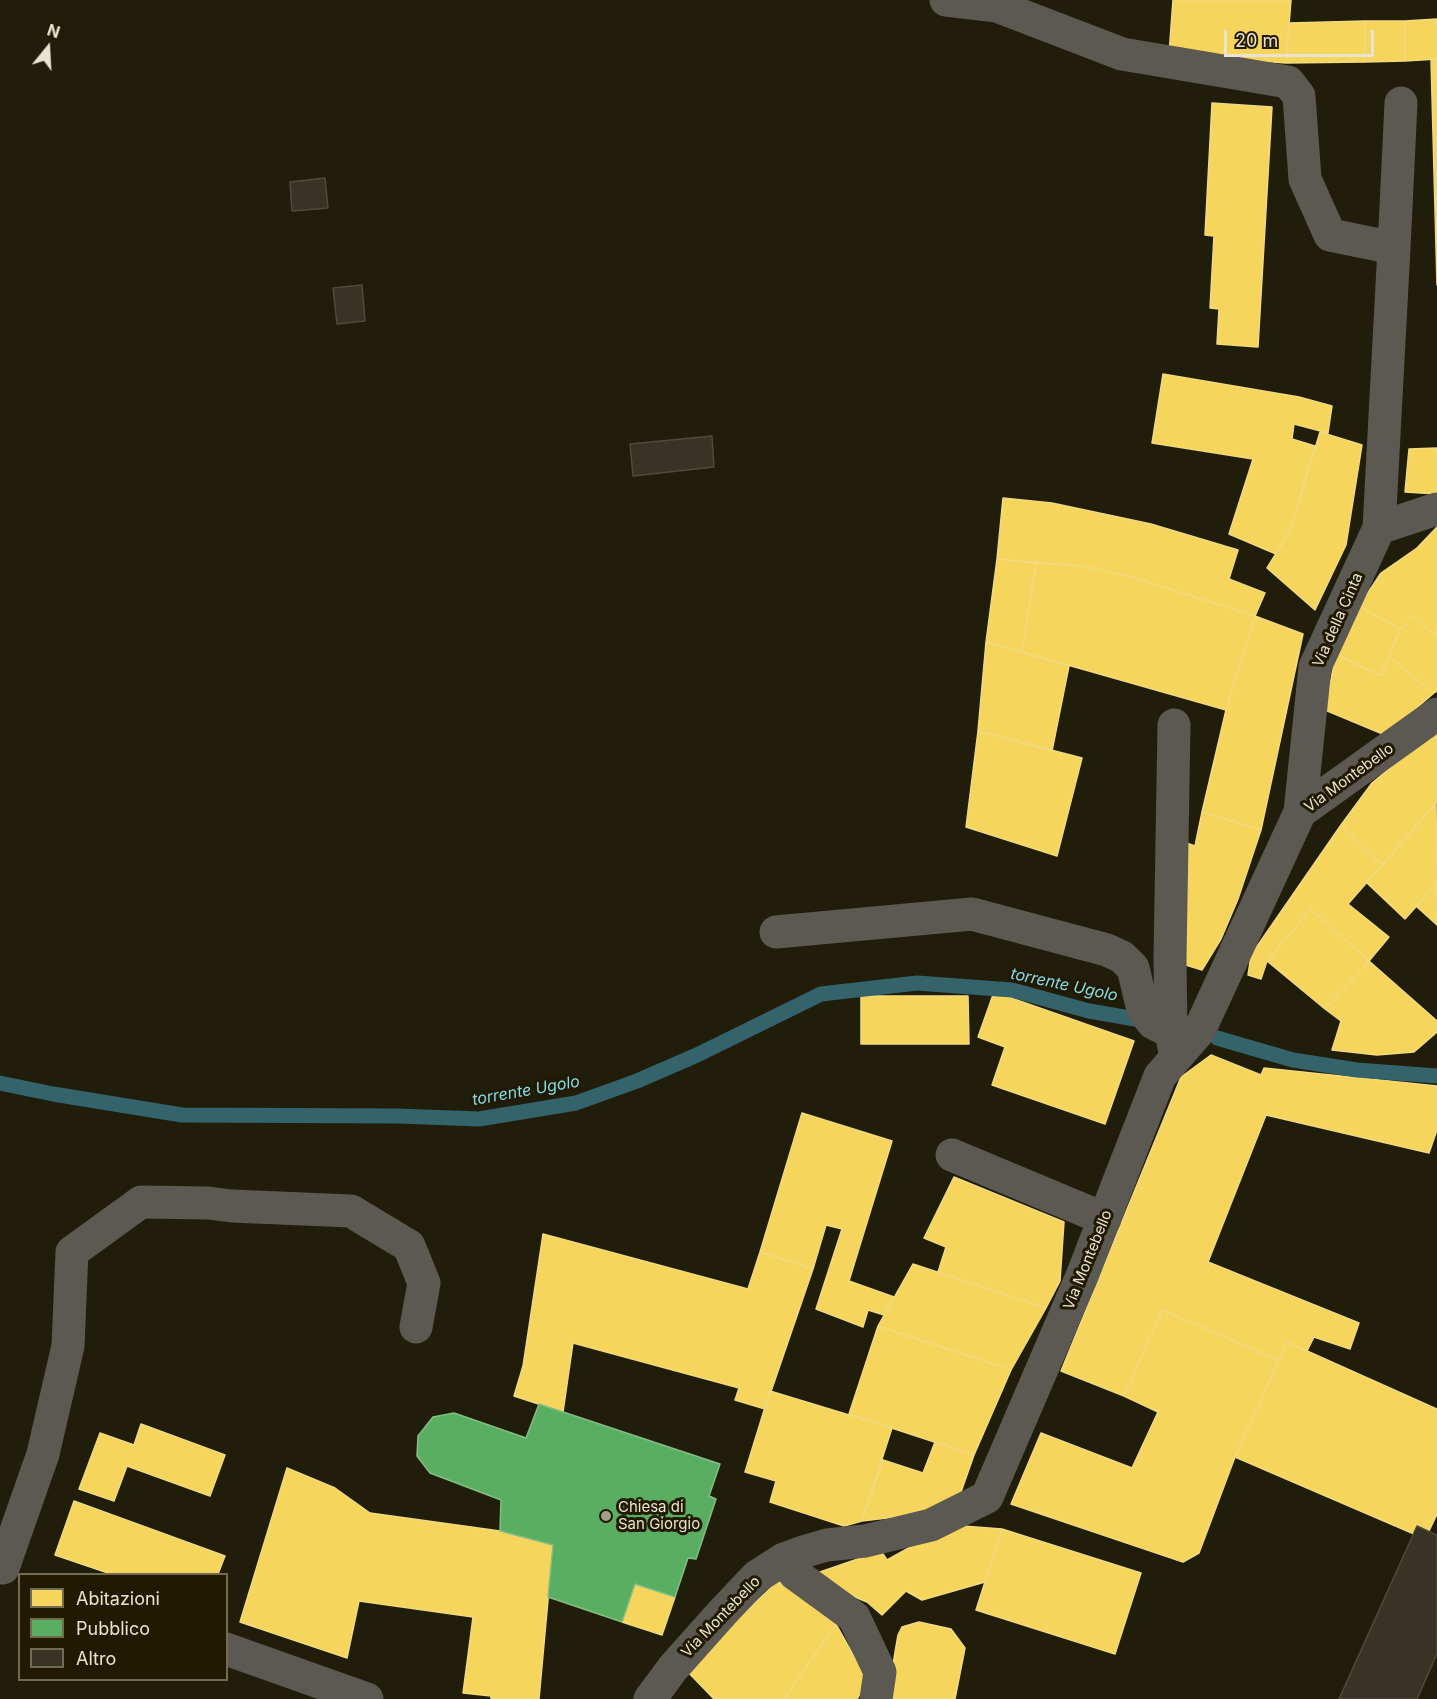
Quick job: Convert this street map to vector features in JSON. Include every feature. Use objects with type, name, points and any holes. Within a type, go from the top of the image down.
[{"type":"street","points":[[946,0],[997,6],[1122,54],[1288,82],[1299,96],[1305,179],[1329,235],[1394,248]]},
{"type":"street","points":[[1401,103],[1379,528],[1437,509]]},
{"type":"street","name":"Via della Cinta","points":[[1300,812],[1315,667],[1379,528]]},
{"type":"street","name":"Via Montebello","points":[[650,1699],[673,1668],[729,1605],[756,1577],[784,1559],[828,1545],[865,1541],[931,1525],[987,1497],[1082,1276],[1174,1045],[1199,1031],[1300,812],[1437,714]]},
{"type":"street","points":[[1174,725],[1170,958],[1174,1045]]},
{"type":"street","points":[[776,932],[972,914],[1107,950],[1122,957],[1133,968],[1143,1010],[1174,1045]]},
{"type":"street","points":[[952,1155],[1105,1219]]},
{"type":"street","points":[[8,1570],[43,1454],[68,1346],[72,1252],[141,1202],[208,1203],[351,1211],[410,1246],[424,1283],[416,1327]]},
{"type":"street","points":[[784,1559],[795,1574],[854,1617],[880,1672],[876,1699]]},
{"type":"street","points":[[228,1650],[367,1699]]},
{"type":"building: Abitazioni","points":[[1173,0],[1291,0],[1286,63],[1169,54]]},
{"type":"building: Abitazioni","points":[[1437,19],[1437,59],[1405,61],[1405,21]]},
{"type":"building: Abitazioni","points":[[1365,21],[1405,21],[1405,61],[1365,62]]},
{"type":"building: Abitazioni","points":[[1365,21],[1365,62],[1286,63],[1289,23]]},
{"type":"building: Abitazioni","points":[[1431,59],[1437,59],[1437,285]]},
{"type":"building: Abitazioni","points":[[1212,103],[1272,107],[1258,347],[1217,344],[1219,309],[1210,308],[1214,236],[1205,235]]},
{"type":"building: Abitazioni","points":[[1163,374],[1299,397],[1332,406],[1328,433],[1294,424],[1292,439],[1315,446],[1290,531],[1276,554],[1229,534],[1253,459],[1152,443]]},
{"type":"building: Abitazioni","points":[[1320,432],[1362,445],[1346,545],[1315,610],[1267,568],[1290,531]]},
{"type":"building: Abitazioni","points":[[1437,448],[1437,494],[1405,492],[1409,449]]},
{"type":"building: Abitazioni","points":[[1003,498],[1052,503],[1151,524],[1238,550],[1229,579],[1265,593],[1255,616],[1132,577],[1083,566],[997,559]]},
{"type":"building: Abitazioni","points":[[1437,527],[1437,631],[1434,634],[1413,617],[1400,629],[1359,606],[1381,573],[1417,548]]},
{"type":"building: Abitazioni","points":[[997,559],[1036,563],[1022,652],[986,642]]},
{"type":"building: Abitazioni","points":[[1036,563],[1083,566],[1132,577],[1255,616],[1226,710],[1022,652]]},
{"type":"building: Abitazioni","points":[[1359,606],[1400,629],[1381,676],[1336,654]]},
{"type":"building: Abitazioni","points":[[1255,616],[1303,634],[1261,830],[1202,812],[1226,710]]},
{"type":"building: Abitazioni","points":[[1413,617],[1434,634],[1437,631],[1437,691],[1434,693],[1389,657],[1400,629]]},
{"type":"building: Abitazioni","points":[[986,642],[1069,666],[1052,751],[978,731]]},
{"type":"building: Abitazioni","points":[[1336,654],[1381,676],[1389,657],[1434,693],[1385,735],[1325,710]]},
{"type":"building: Abitazioni","points":[[1437,729],[1437,802],[1382,865],[1341,825],[1372,783]]},
{"type":"building: Abitazioni","points":[[978,731],[1082,758],[1057,856],[966,827]]},
{"type":"building: Abitazioni","points":[[1436,803],[1437,883],[1405,919],[1367,883]]},
{"type":"building: Abitazioni","points":[[1202,812],[1261,830],[1238,899],[1221,939],[1202,970],[1176,962],[1181,841],[1195,846]]},
{"type":"building: Abitazioni","points":[[1341,825],[1382,865],[1348,904],[1389,937],[1369,961],[1311,909],[1267,961],[1261,979],[1248,975],[1251,955]]},
{"type":"building: Abitazioni","points":[[1437,883],[1437,925],[1416,906]]},
{"type":"building: Abitazioni","points":[[1311,909],[1369,961],[1325,1009],[1267,961]]},
{"type":"building: Abitazioni","points":[[1369,961],[1437,1021],[1437,1032],[1414,1052],[1377,1055],[1332,1050],[1341,1021],[1325,1009]]},
{"type":"building: Abitazioni","points":[[994,992],[1134,1041],[1105,1124],[992,1085],[1005,1047],[978,1037]]},
{"type":"building: Abitazioni","points":[[861,996],[968,996],[969,1044],[861,1044]]},
{"type":"building: Abitazioni","points":[[1211,1055],[1261,1075],[1264,1068],[1437,1086],[1437,1130],[1429,1153],[1266,1115],[1208,1262],[1359,1323],[1350,1349],[1314,1337],[1307,1351],[1287,1342],[1279,1360],[1162,1310],[1124,1396],[1061,1371],[1181,1077]]},
{"type":"building: Abitazioni","points":[[802,1113],[892,1141],[849,1281],[894,1297],[884,1315],[868,1310],[863,1327],[816,1309],[842,1229],[826,1225],[813,1269],[760,1252]]},
{"type":"building: Abitazioni","points":[[954,1177],[1064,1222],[1060,1281],[1046,1308],[938,1272],[946,1247],[924,1238]]},
{"type":"building: Abitazioni","points":[[543,1234],[748,1289],[760,1252],[813,1269],[765,1409],[735,1400],[739,1388],[573,1343],[563,1412],[514,1396],[523,1366]]},
{"type":"building: Abitazioni","points":[[913,1264],[1046,1308],[1011,1370],[878,1326]]},
{"type":"building: Abitazioni","points":[[1162,1310],[1279,1360],[1235,1457],[1199,1553],[1183,1562],[1011,1504],[1041,1433],[1132,1468],[1158,1412],[1124,1396]]},
{"type":"building: Abitazioni","points":[[878,1326],[1011,1370],[974,1455],[849,1414]]},
{"type":"building: Abitazioni","points":[[1287,1342],[1437,1409],[1437,1514],[1429,1531],[1417,1526],[1414,1534],[1235,1457]]},
{"type":"building: Abitazioni","points":[[770,1391],[892,1428],[862,1521],[844,1526],[770,1502],[776,1481],[745,1472]]},
{"type":"building: Abitazioni","points":[[141,1424],[225,1455],[210,1496],[127,1466],[114,1501],[79,1489],[100,1433],[134,1445]]},
{"type":"building: Abitazioni","points":[[935,1442],[974,1455],[961,1492],[921,1514],[862,1521],[883,1460],[923,1473]]},
{"type":"building: Abitazioni","points":[[287,1468],[335,1488],[370,1513],[500,1531],[553,1545],[539,1699],[491,1699],[491,1696],[463,1693],[473,1617],[359,1601],[347,1658],[240,1622]]},
{"type":"building: Abitazioni","points":[[74,1501],[225,1556],[218,1573],[108,1573],[55,1555]]},
{"type":"building: Abitazioni","points":[[950,1525],[1002,1529],[985,1582],[922,1600],[906,1591],[882,1615],[867,1602],[821,1583],[820,1572],[881,1551],[887,1560]]},
{"type":"building: Abitazioni","points":[[1002,1529],[1141,1573],[1115,1654],[976,1610]]},
{"type":"building: Abitazioni","points":[[778,1581],[836,1624],[784,1699],[714,1699],[685,1669]]},
{"type":"building: Abitazioni","points":[[635,1584],[675,1597],[662,1635],[622,1622]]},
{"type":"building: Abitazioni","points":[[919,1622],[951,1629],[965,1648],[955,1699],[887,1699],[898,1635],[902,1627]]},
{"type":"building: Abitazioni","points":[[836,1624],[868,1681],[857,1699],[784,1699]]},
{"type":"building: Pubblico","name":"Chiesa di San Giorgio","points":[[539,1404],[720,1464],[709,1496],[716,1499],[696,1559],[688,1558],[675,1597],[635,1584],[622,1622],[548,1597],[553,1545],[500,1531],[501,1500],[430,1473],[417,1456],[418,1436],[433,1417],[454,1413],[526,1438]]},
{"type":"building: Altro","points":[[325,178],[328,208],[292,211],[290,182]]},
{"type":"building: Altro","points":[[362,285],[365,321],[337,324],[333,288]]},
{"type":"building: Altro","points":[[712,436],[714,467],[633,476],[630,444]]},
{"type":"building: Altro","points":[[1417,1526],[1437,1535],[1437,1654],[1417,1699],[1339,1699]]},
{"type":"waterway","name":"torrente Ugolo","points":[[0,1083],[182,1115],[398,1116],[479,1119],[576,1103],[637,1081],[697,1055],[821,994],[917,983],[1012,990],[1089,1011],[1141,1020]]},
{"type":"waterway","name":"torrente Ugolo","points":[[1217,1038],[1293,1060],[1357,1070],[1437,1076]]},
{"type":"place","name":"Chiesa di San Giorgio","points":[[606,1516]]}]
